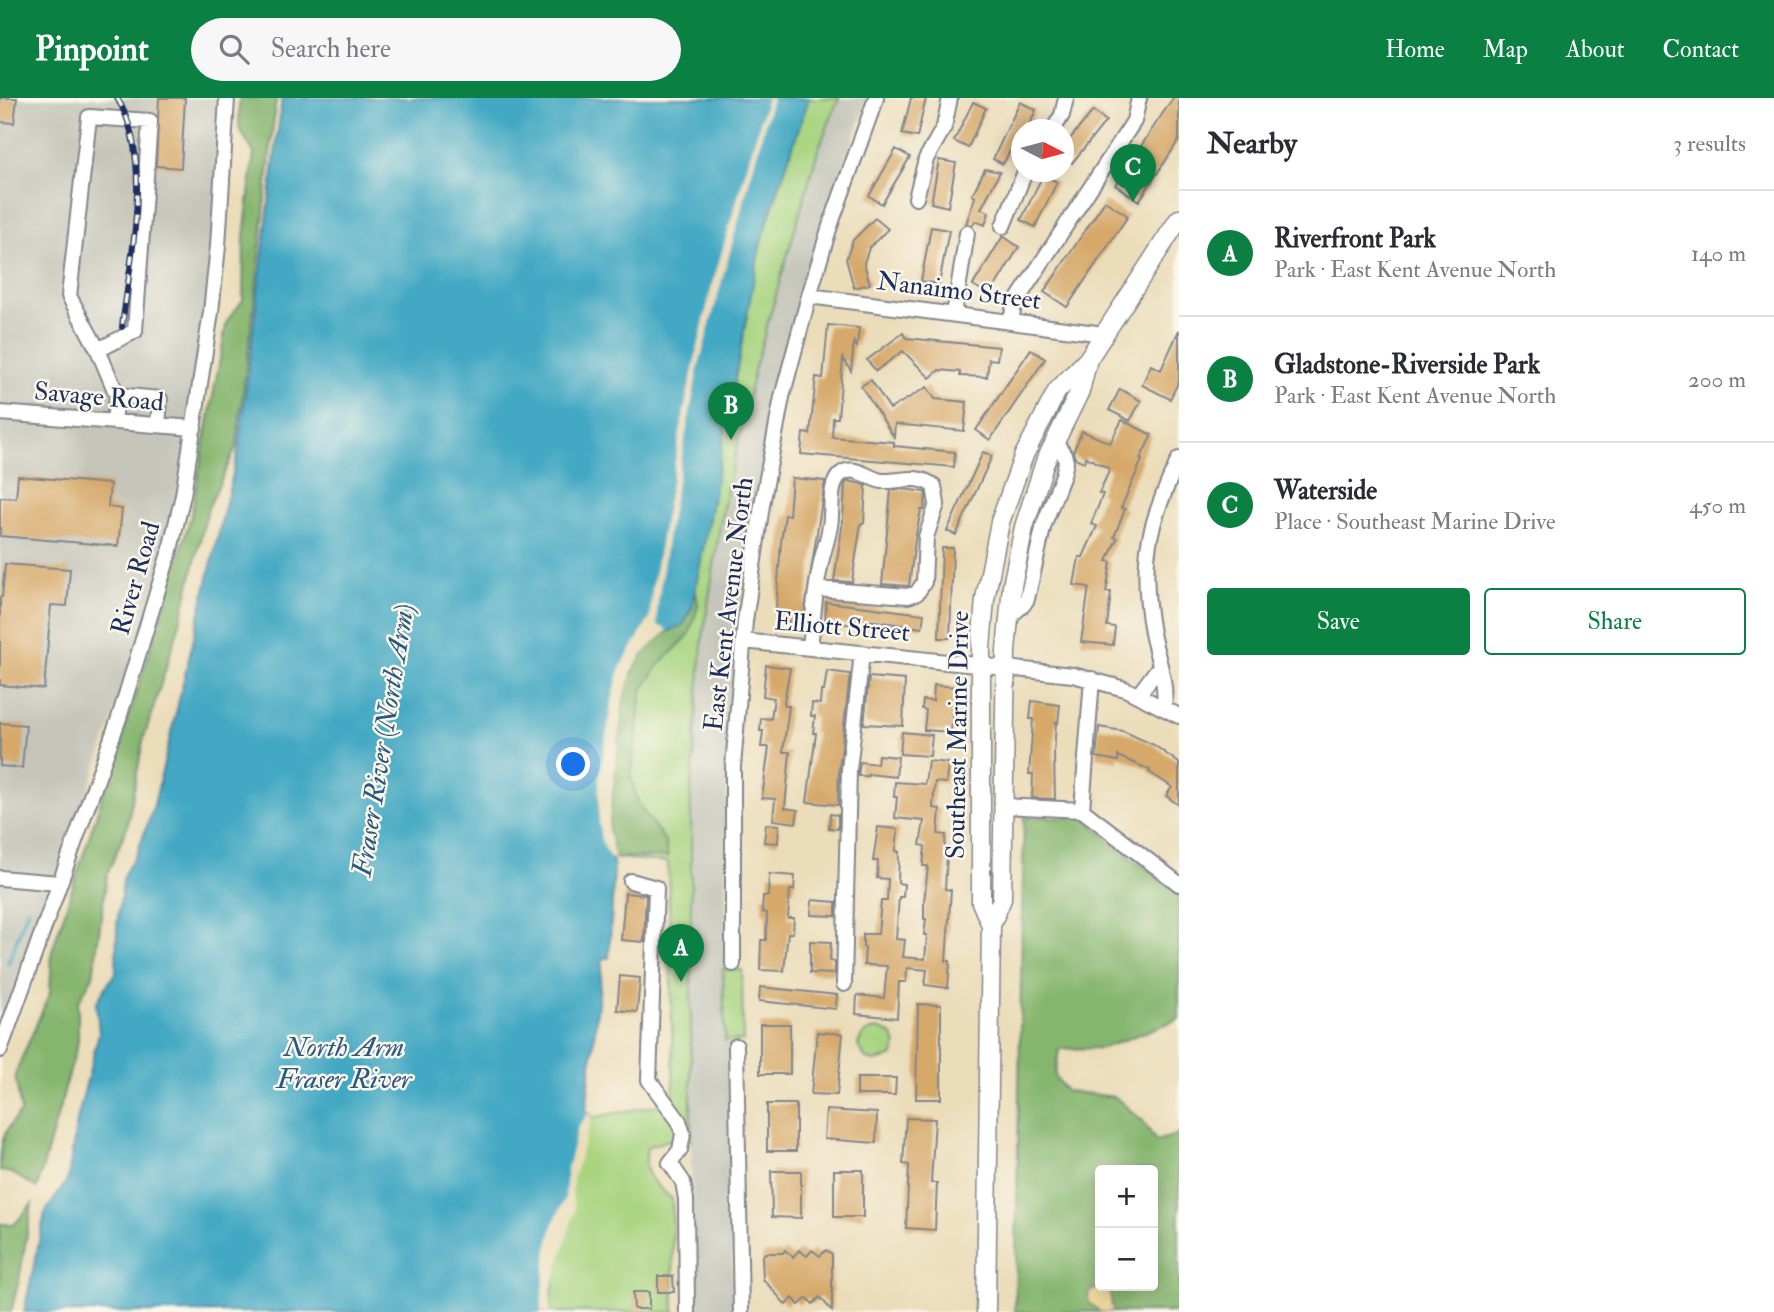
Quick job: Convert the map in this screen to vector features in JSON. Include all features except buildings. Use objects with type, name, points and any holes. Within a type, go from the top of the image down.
[{"type":"main road","name":"Southeast Marine Drive","points":[[991,925],[981,902],[981,664],[985,599],[991,562],[1011,488],[1057,391],[1088,359],[1179,219]]},
{"type":"main road","name":"Southeast Marine Drive","points":[[986,1312],[991,925],[1002,899],[1008,618],[1024,527],[1045,462],[1080,391],[1088,359]]},
{"type":"street","name":"River Road","points":[[0,1050],[145,635],[173,539],[194,428],[215,272],[227,98]]},
{"type":"street","name":"East Kent Avenue North","points":[[733,964],[732,799],[743,641],[762,505],[782,397],[808,296],[876,98]]},
{"type":"street","points":[[916,198],[926,159],[943,127],[950,98]]},
{"type":"street","points":[[1060,119],[1066,98]]},
{"type":"street","points":[[1011,321],[1014,304],[1134,121],[1139,98]]},
{"type":"street","points":[[98,350],[135,331],[149,121],[89,117],[69,296],[98,350],[117,395],[114,422]]},
{"type":"street","points":[[1003,226],[1021,182]]},
{"type":"street","points":[[954,314],[967,233]]},
{"type":"street","name":"Nanaimo Street","points":[[808,296],[1104,334]]},
{"type":"street","points":[[117,395],[160,399],[158,425]]},
{"type":"street","name":"Savage Road","points":[[0,413],[194,428]]},
{"type":"street","points":[[1164,707],[1164,676],[1158,667],[1148,611],[1146,562],[1154,516],[1179,459]]},
{"type":"street","points":[[810,649],[817,589],[820,568],[831,526],[834,487],[842,473],[857,472],[881,481],[921,479],[934,486],[937,504],[926,537],[924,582],[917,593],[908,596],[817,589]]},
{"type":"street","name":"Elliott Street","points":[[743,641],[1049,671],[1093,678],[1139,694],[1179,716]]},
{"type":"street","points":[[844,984],[849,770],[862,653]]},
{"type":"street","points":[[1139,694],[1158,667]]},
{"type":"street","points":[[1082,810],[1093,678]]},
{"type":"street","points":[[1005,806],[1082,810],[1179,884]]},
{"type":"street","points":[[0,878],[59,883]]},
{"type":"street","points":[[631,881],[656,888],[649,1080],[679,1121],[683,1135],[680,1150],[670,1164],[683,1182],[686,1199],[687,1312]]},
{"type":"street","points":[[736,1046],[741,1312]]},
{"type":"shaded area","points":[[0,98],[227,98],[218,246],[170,550],[0,1050]]},
{"type":"shaded area","points":[[839,98],[868,98],[820,233],[786,352],[762,464],[737,625],[728,739],[725,869],[733,1312],[695,1312],[691,1141],[691,790],[702,643],[722,513],[755,367],[818,150]]},
{"type":"green space","points":[[239,98],[276,98],[236,448],[208,508],[180,623],[143,741],[127,827],[107,875],[93,976],[78,1002],[78,1042],[37,1188],[12,1173],[0,1171],[6,1132],[21,1112],[15,1074],[50,993],[52,951],[166,601],[191,515],[227,321],[243,300],[244,237],[254,153],[239,128]]},
{"type":"green space","points":[[809,98],[839,98],[818,150],[755,367],[722,513],[702,643],[691,790],[691,1141],[668,1140],[647,1147],[646,1157],[650,1177],[672,1199],[674,1312],[549,1312],[568,1189],[590,1118],[674,1102],[668,862],[613,858],[622,699],[738,354],[761,241]]},
{"type":"green space","points":[[694,577],[698,606],[689,635],[659,665],[642,690],[631,778],[639,805],[665,841],[668,857],[614,857],[608,829],[623,699],[628,681],[642,655],[668,630]]},
{"type":"green space","points":[[1024,817],[1085,818],[1113,845],[1179,892],[1179,1019],[1103,1048],[1059,1049],[1055,1076],[1066,1091],[1115,1097],[1143,1121],[1156,1141],[1179,1134],[1179,1312],[1015,1312]]},
{"type":"green space","points":[[723,969],[742,970],[743,1041],[725,1041]]},
{"type":"green space","points":[[871,1030],[888,1032],[894,1039],[896,1047],[892,1057],[874,1061],[866,1059],[858,1046],[860,1038]]},
{"type":"green space","points":[[32,1204],[11,1312],[0,1312],[0,1224],[15,1224]]},
{"type":"sand","points":[[1095,1289],[1107,1291],[1110,1294],[1113,1312],[1100,1312],[1088,1302],[1089,1292]]},
{"type":"water","name":"North Arm Fraser River","points":[[282,98],[809,98],[761,241],[692,608],[683,625],[654,638],[629,669],[622,699],[605,830],[614,867],[609,958],[603,958],[586,1110],[591,1115],[568,1189],[549,1312],[24,1312],[45,1213],[68,1179],[77,1120],[99,1033],[96,1003],[116,971],[117,924],[124,874],[137,853],[153,809],[238,452]]},
{"type":"pier","points":[[767,98],[772,98],[698,368],[669,525],[657,609],[657,625],[668,630],[642,655],[632,671],[623,699],[608,829],[615,859],[610,858],[601,840],[599,780],[612,702],[620,668],[650,618],[652,588],[686,401],[711,289]]},
{"type":"pier","points":[[589,1113],[592,1117],[573,1179],[575,1210],[552,1288],[550,1312],[541,1312],[547,1249],[554,1222],[565,1198],[567,1169],[578,1127]]},
{"type":"waterway","points":[[8,963],[28,909]]},
{"type":"railway","points":[[117,98],[128,122],[135,149],[137,178],[134,240],[122,327]]},
{"type":"place","name":"Waterside","points":[[1133,202]]},
{"type":"place","name":"Gladstone-Riverside Park","points":[[731,440]]},
{"type":"place","name":"Riverfront Park","points":[[681,982]]},
{"type":"water label","name":"Fraser River (North Arm)","points":[[382,740]]}]
